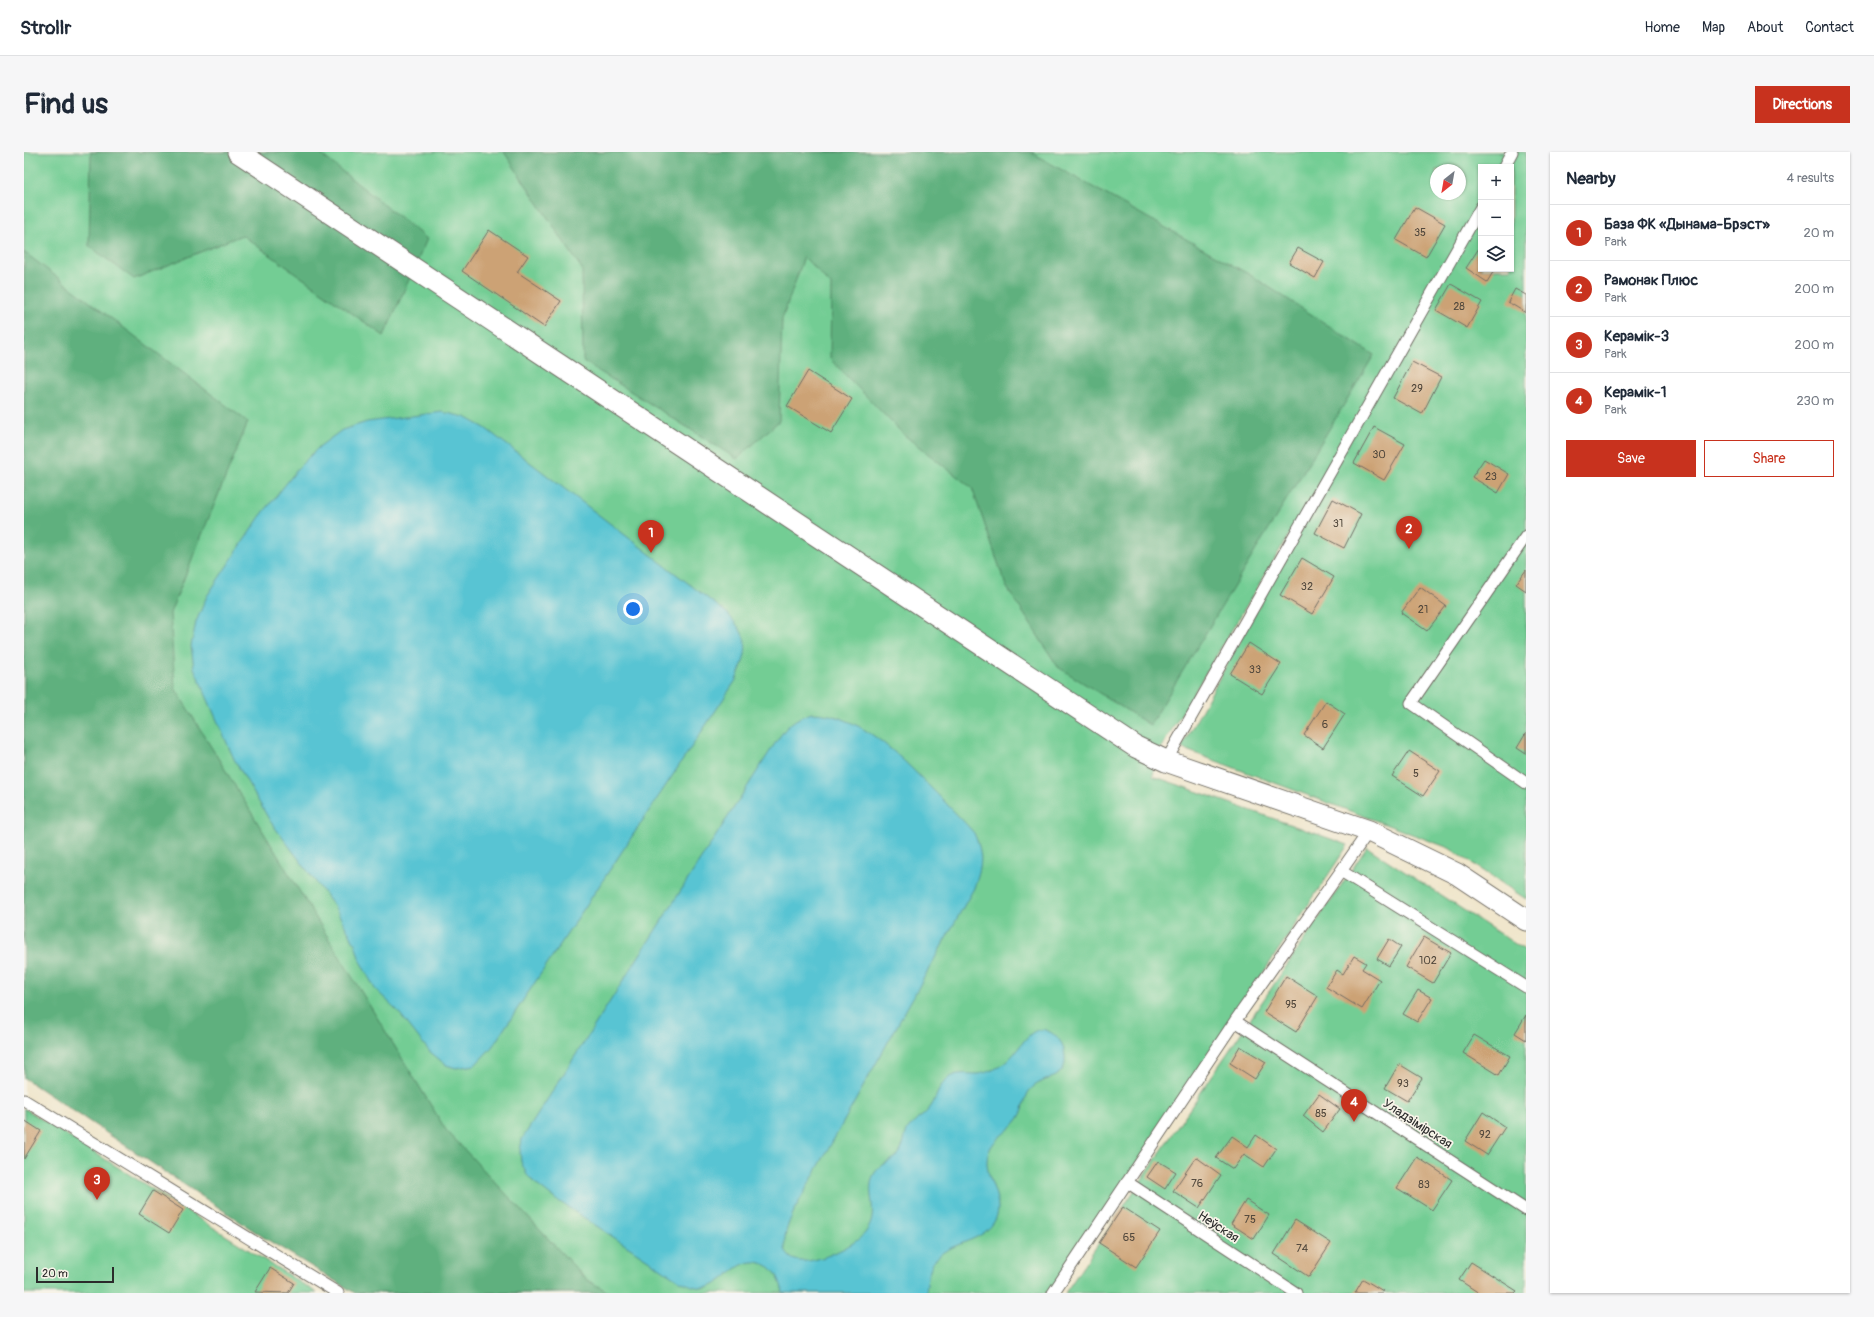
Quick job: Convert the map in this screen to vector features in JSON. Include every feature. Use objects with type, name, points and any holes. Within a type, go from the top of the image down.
[{"type":"street","points":[[238,152],[1136,747],[1166,761],[1369,832],[1457,874],[1526,920]]},
{"type":"lane","points":[[1506,164],[1512,152]]},
{"type":"lane","points":[[1166,761],[1478,212]]},
{"type":"lane","points":[[1526,536],[1411,703],[1526,783]]},
{"type":"lane","points":[[1052,1293],[1235,1021],[1369,832]]},
{"type":"lane","points":[[1341,871],[1526,987]]},
{"type":"lane","name":"Уладзімірская","points":[[1235,1021],[1526,1210]]},
{"type":"lane","points":[[24,1100],[338,1293]]},
{"type":"lane","name":"Неўская","points":[[1127,1182],[1296,1293]]},
{"type":"green space","points":[[24,152],[1526,152],[1526,899],[1449,848],[1181,748],[1393,362],[1156,756],[1153,776],[1348,845],[1051,1293],[380,1293],[24,1063]]},
{"type":"green space","points":[[91,152],[318,152],[427,239],[384,336],[242,235],[134,279],[89,246]]},
{"type":"green space","points":[[504,152],[1030,152],[1252,276],[1374,355],[1150,725],[1058,667],[1006,586],[972,488],[904,435],[830,359],[831,285],[804,257],[782,319],[779,421],[737,459],[583,361],[582,269]]},
{"type":"green space","points":[[24,252],[248,422],[170,613],[175,688],[446,1130],[587,1280],[610,1293],[355,1293],[263,1237],[24,1078]]},
{"type":"green space","points":[[1367,847],[1526,951],[1526,1293],[1065,1293]]},
{"type":"green space","points":[[24,1108],[317,1293],[24,1293]]},
{"type":"water","points":[[442,412],[465,417],[485,428],[727,613],[740,630],[744,637],[745,644],[744,660],[736,680],[492,1047],[475,1065],[456,1068],[446,1065],[429,1051],[397,1010],[375,989],[360,961],[355,944],[334,906],[270,821],[234,759],[194,668],[191,646],[196,622],[207,596],[259,518],[300,466],[320,446],[342,430],[367,422]]},
{"type":"water","points":[[812,713],[831,715],[850,722],[884,744],[916,772],[974,833],[981,854],[981,860],[979,873],[974,888],[796,1207],[785,1237],[785,1248],[790,1257],[798,1261],[810,1261],[823,1257],[849,1246],[865,1233],[870,1226],[872,1218],[871,1183],[875,1172],[897,1156],[902,1147],[907,1131],[929,1109],[940,1088],[948,1078],[956,1074],[977,1074],[999,1067],[1013,1055],[1032,1033],[1037,1030],[1043,1030],[1053,1034],[1061,1042],[1064,1050],[1064,1068],[1055,1076],[1036,1085],[1030,1090],[1022,1113],[1017,1121],[991,1147],[987,1157],[987,1166],[998,1203],[998,1213],[994,1222],[980,1235],[954,1246],[939,1256],[933,1263],[930,1270],[926,1293],[783,1293],[776,1273],[770,1267],[756,1262],[740,1266],[712,1286],[704,1288],[692,1286],[680,1281],[551,1196],[527,1175],[521,1162],[520,1151],[522,1139],[772,748],[788,726],[798,719]]},
{"type":"building","points":[[1415,207],[1445,224],[1426,257],[1396,240]]},
{"type":"building","points":[[489,230],[528,256],[517,272],[561,301],[544,327],[462,271]]},
{"type":"building","points":[[1298,248],[1324,262],[1315,278],[1289,263]]},
{"type":"building","points":[[1478,250],[1478,272],[1493,272],[1487,282],[1466,268]]},
{"type":"building","points":[[1451,284],[1482,302],[1467,328],[1436,310]]},
{"type":"building","points":[[1515,289],[1526,295],[1526,313],[1508,302]]},
{"type":"building","points":[[1412,362],[1441,377],[1422,414],[1393,398]]},
{"type":"building","points":[[808,371],[852,399],[831,433],[787,406]]},
{"type":"building","points":[[1374,427],[1405,444],[1384,480],[1354,463]]},
{"type":"building","points":[[1484,459],[1509,474],[1498,493],[1472,477]]},
{"type":"building","points":[[1333,499],[1361,514],[1344,548],[1315,533]]},
{"type":"building","points":[[1302,558],[1334,577],[1312,614],[1280,595]]},
{"type":"building","points":[[1526,570],[1526,591],[1516,584]]},
{"type":"building","points":[[1420,587],[1446,606],[1427,631],[1401,613]]},
{"type":"building","points":[[1249,643],[1281,664],[1262,694],[1230,674]]},
{"type":"building","points":[[1326,701],[1345,714],[1323,748],[1304,735]]},
{"type":"building","points":[[1526,733],[1526,754],[1517,748]]},
{"type":"building","points":[[1409,751],[1440,771],[1423,796],[1392,776]]},
{"type":"building","points":[[1424,937],[1451,953],[1433,983],[1406,967]]},
{"type":"building","points":[[1389,939],[1401,947],[1389,966],[1377,959]]},
{"type":"building","points":[[1354,956],[1366,963],[1362,969],[1380,980],[1362,1009],[1326,987],[1337,970],[1343,974]]},
{"type":"building","points":[[1286,976],[1318,996],[1296,1032],[1264,1012]]},
{"type":"building","points":[[1418,990],[1432,998],[1417,1022],[1403,1014]]},
{"type":"building","points":[[1526,1015],[1526,1040],[1515,1033]]},
{"type":"building","points":[[1474,1035],[1510,1056],[1499,1075],[1463,1053]]},
{"type":"building","points":[[1240,1046],[1266,1062],[1255,1079],[1230,1063]]},
{"type":"building","points":[[1399,1064],[1422,1078],[1407,1101],[1385,1088]]},
{"type":"building","points":[[1319,1094],[1340,1109],[1323,1132],[1303,1116]]},
{"type":"building","points":[[1483,1112],[1505,1127],[1487,1155],[1465,1141]]},
{"type":"building","points":[[24,1120],[41,1131],[24,1159]]},
{"type":"building","points":[[1256,1135],[1276,1149],[1264,1167],[1244,1154],[1233,1169],[1216,1158],[1232,1136],[1248,1147]]},
{"type":"building","points":[[1196,1157],[1221,1175],[1199,1208],[1173,1191]]},
{"type":"building","points":[[1417,1157],[1452,1180],[1432,1210],[1397,1188]]},
{"type":"building","points":[[1158,1161],[1176,1172],[1165,1189],[1147,1177]]},
{"type":"building","points":[[153,1191],[183,1210],[169,1233],[139,1214]]},
{"type":"building","points":[[1246,1200],[1269,1215],[1254,1239],[1231,1224]]},
{"type":"building","points":[[1123,1207],[1160,1231],[1136,1267],[1099,1243]]},
{"type":"building","points":[[1295,1220],[1331,1243],[1309,1277],[1274,1254]]},
{"type":"building","points":[[1471,1262],[1517,1291],[1515,1293],[1479,1293],[1459,1280]]},
{"type":"building","points":[[270,1268],[294,1283],[288,1293],[255,1292]]},
{"type":"building","points":[[1363,1279],[1383,1291],[1382,1293],[1355,1293]]},
{"type":"place","name":"Рамонак Плюс","points":[[1409,549]]},
{"type":"place","name":"База ФК «Дынама-Брэст»","points":[[651,553]]},
{"type":"place","name":"Керамік-1","points":[[1354,1122]]},
{"type":"place","name":"Керамік-3","points":[[97,1200]]}]
